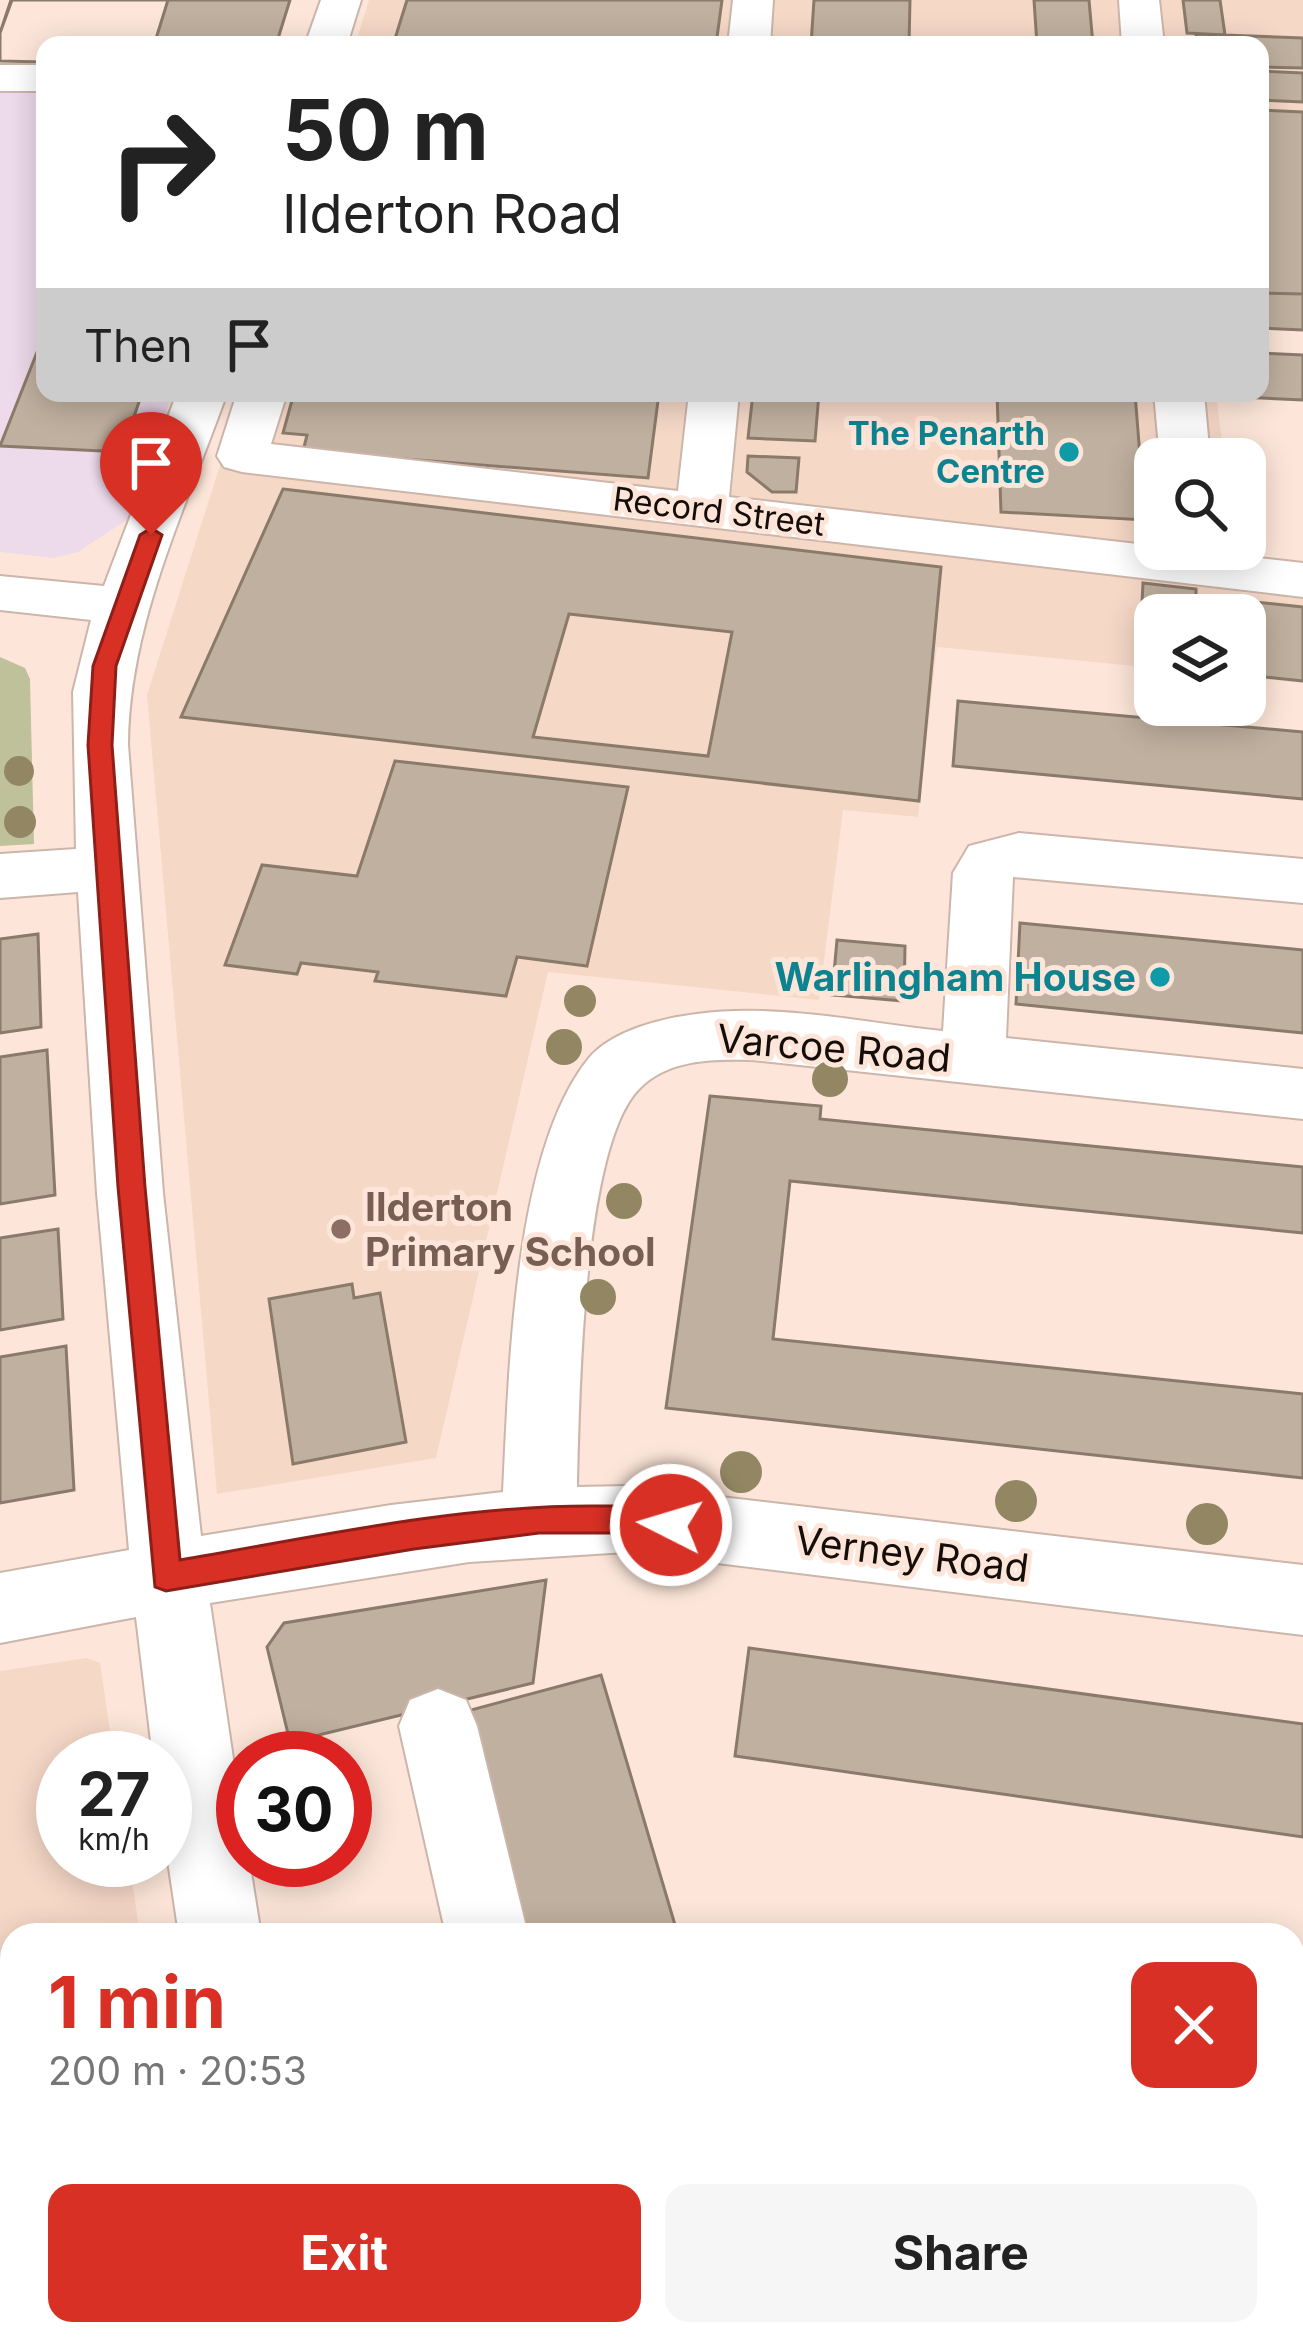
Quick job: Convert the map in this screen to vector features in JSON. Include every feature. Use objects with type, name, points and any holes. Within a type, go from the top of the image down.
[{"type":"street","points":[[329,36],[341,0]]},
{"type":"street","points":[[749,36],[752,0]]},
{"type":"street","points":[[1139,0],[1143,36]]},
{"type":"street","points":[[0,78],[36,77]]},
{"type":"street","points":[[199,402],[110,643],[101,692],[107,868],[166,1577],[218,1923]]},
{"type":"street","name":"Record Street","points":[[259,402],[242,456],[702,509],[1134,551]]},
{"type":"street","points":[[702,509],[713,402]]},
{"type":"street","points":[[1180,402],[1183,438]]},
{"type":"street","name":"Record Street","points":[[1225,570],[1303,580]]},
{"type":"street","points":[[0,593],[124,606]]},
{"type":"street","points":[[973,1059],[983,873],[990,861],[1019,854],[1303,880]]},
{"type":"street","points":[[0,876],[107,868]]},
{"type":"street","name":"Varcoe Road","points":[[539,1520],[547,1327],[582,1129],[594,1098],[615,1071],[647,1052],[722,1034],[1303,1094]]},
{"type":"street","name":"Verney Road","points":[[0,1608],[414,1535],[539,1520],[627,1519],[1303,1600]]},
{"type":"street","points":[[438,1726],[484,1923]]},
{"type":"shaded area","points":[[369,0],[1303,0],[1303,330],[1269,328],[1269,36],[358,36]]},
{"type":"shaded area","points":[[0,78],[36,78],[36,402],[170,402],[128,519],[78,552],[53,558],[0,552]]},
{"type":"shaded area","points":[[240,402],[1217,402],[1221,438],[1134,438],[1134,570],[1236,570],[1239,592],[1257,594],[1134,594],[1134,666],[937,647],[918,817],[843,810],[819,1000],[548,972],[436,1458],[217,1494],[147,695]]},
{"type":"shaded area","points":[[1266,595],[1303,599],[1303,683],[1266,679]]},
{"type":"shaded area","points":[[86,1658],[100,1663],[110,1731],[36,1731],[36,1887],[133,1887],[138,1923],[0,1923],[0,1671]]},
{"type":"green space","points":[[0,657],[25,668],[30,679],[34,844],[0,846]]},
{"type":"building","points":[[11,0],[168,0],[157,36],[36,36],[36,62],[0,61],[0,33]]},
{"type":"building","points":[[12,0],[290,0],[279,36],[36,36],[36,62],[0,61],[0,33]]},
{"type":"building","points":[[407,0],[722,0],[717,36],[396,36]]},
{"type":"building","points":[[814,0],[910,0],[909,36],[812,36]]},
{"type":"building","points":[[1034,0],[1089,0],[1092,36],[1036,36]]},
{"type":"building","points":[[1183,0],[1220,0],[1225,35],[1187,33]]},
{"type":"building","points":[[1269,37],[1303,38],[1303,68],[1269,67]]},
{"type":"building","points":[[1269,71],[1303,73],[1303,102],[1269,100]]},
{"type":"building","points":[[1269,110],[1303,112],[1303,294],[1269,293]]},
{"type":"building","points":[[1269,293],[1303,294],[1303,330],[1269,328]]},
{"type":"building","points":[[1269,353],[1303,355],[1303,400],[1269,398]]},
{"type":"building","points":[[36,355],[36,402],[139,402],[122,452],[0,446]]},
{"type":"building","points":[[292,402],[658,402],[648,478],[303,451],[307,435],[283,433]]},
{"type":"building","name":"The Penarth Centre","points":[[752,402],[818,402],[815,441],[748,438]]},
{"type":"building","name":"The Penarth Centre","points":[[997,402],[1136,402],[1134,519],[1001,512]]},
{"type":"building","points":[[748,456],[799,458],[796,492],[772,492],[747,472]]},
{"type":"building","points":[[283,489],[941,567],[919,801],[181,717]],"holes":[[[569,614],[732,632],[708,756],[533,737]]]},
{"type":"building","points":[[1143,583],[1196,589],[1196,594],[1142,594]]},
{"type":"building","points":[[1266,603],[1303,607],[1303,681],[1266,677]]},
{"type":"building","points":[[958,701],[1134,717],[1134,726],[1236,726],[1303,732],[1303,799],[953,766]]},
{"type":"building","points":[[395,761],[628,787],[587,966],[517,957],[506,996],[375,981],[378,972],[301,963],[297,974],[225,965],[262,865],[357,876]]},
{"type":"building","name":"Warlingham House","points":[[1020,923],[1303,950],[1303,1033],[1016,1004]]},
{"type":"building","points":[[38,934],[41,1027],[0,1033],[0,939]]},
{"type":"building","points":[[837,940],[905,946],[904,1001],[832,995]]},
{"type":"building","points":[[47,1050],[55,1195],[0,1204],[0,1057]]},
{"type":"building","points":[[710,1096],[821,1106],[820,1119],[1303,1167],[1303,1233],[790,1181],[773,1339],[1303,1394],[1303,1478],[666,1408]]},
{"type":"building","points":[[58,1229],[63,1319],[0,1330],[0,1238]]},
{"type":"building","points":[[352,1284],[354,1298],[380,1293],[406,1442],[293,1464],[269,1299]]},
{"type":"building","points":[[66,1346],[74,1490],[0,1503],[0,1357]]},
{"type":"building","points":[[546,1580],[533,1683],[335,1731],[287,1731],[267,1647],[284,1623]]},
{"type":"building","points":[[749,1648],[1303,1724],[1303,1837],[735,1756]]},
{"type":"building","points":[[601,1675],[674,1923],[525,1923],[471,1710]]},
{"type":"place","name":"The Penarth Centre","points":[[1069,452]]},
{"type":"place","name":"Warlingham House","points":[[1160,977]]},
{"type":"place","name":"Ilderton Primary School","points":[[341,1229]]},
{"type":"route","points":[[151,535],[104,666],[100,745],[131,1187],[166,1577],[459,1528],[539,1520],[627,1519],[671,1525]]}]
